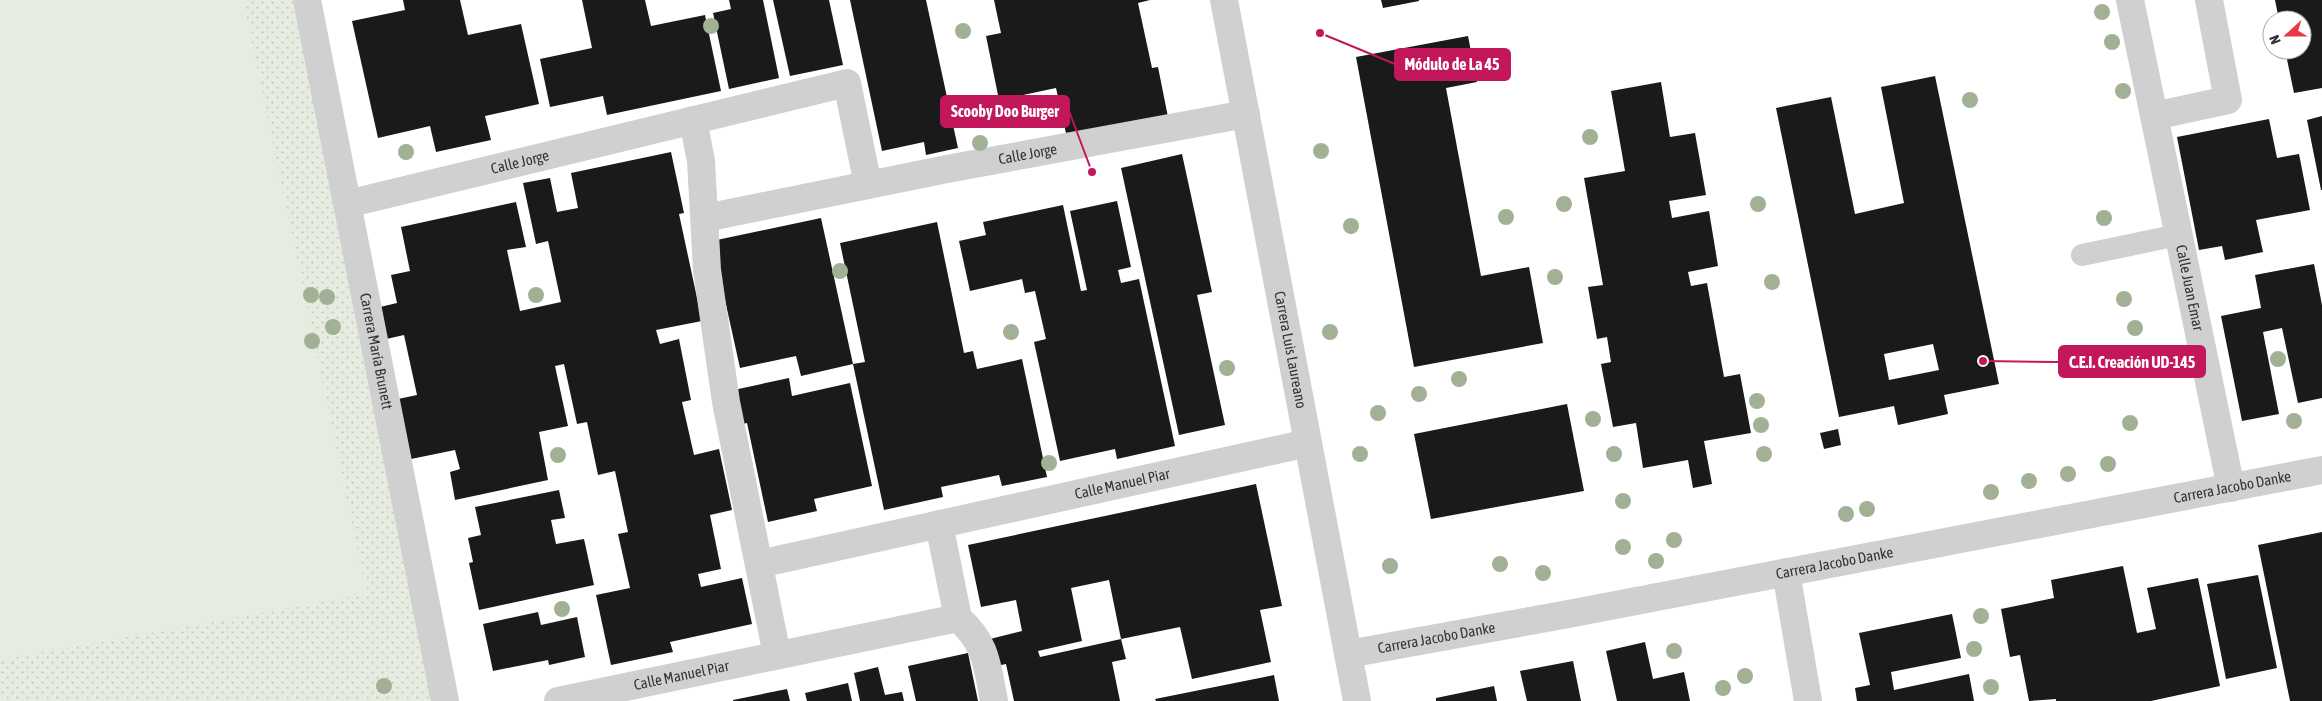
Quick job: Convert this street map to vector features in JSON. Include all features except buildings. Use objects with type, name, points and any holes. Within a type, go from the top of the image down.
[{"type":"street","name":"Carrera María Brunett","points":[[307,0],[445,701]]},
{"type":"street","name":"Carrera Luis Laureano","points":[[1224,0],[1357,701]]},
{"type":"street","name":"Calle Juan Emar","points":[[2130,0],[2231,488]]},
{"type":"street","points":[[2154,116],[2228,100],[2209,0]]},
{"type":"street","name":"Calle Jorge","points":[[347,204],[847,83],[868,185]]},
{"type":"street","name":"Calle Jorge","points":[[705,218],[868,185],[1246,114]]},
{"type":"street","points":[[693,120],[701,161],[712,315],[726,402],[777,655]]},
{"type":"street","name":"Calle Manuel Piar","points":[[759,564],[1308,443]]},
{"type":"street","name":"Carrera Jacobo Danke","points":[[1348,654],[2322,470]]},
{"type":"street","points":[[939,524],[958,618],[973,631],[983,650],[994,701]]},
{"type":"street","points":[[1786,572],[1808,701]]},
{"type":"street","name":"Calle Manuel Piar","points":[[558,701],[958,618]]},
{"type":"lane","points":[[2082,255],[2178,235]]},
{"type":"shaded area","points":[[0,0],[307,0],[445,701],[0,701]]},
{"type":"shaded area","points":[[0,0],[243,0],[367,594],[0,660]]},
{"type":"place","name":"Módulo de La 45","points":[[1320,33]]},
{"type":"place","name":"Scooby Doo Burger","points":[[1092,172]]},
{"type":"place","name":"C.E.I. Creación UD-145","points":[[1983,361]]}]
